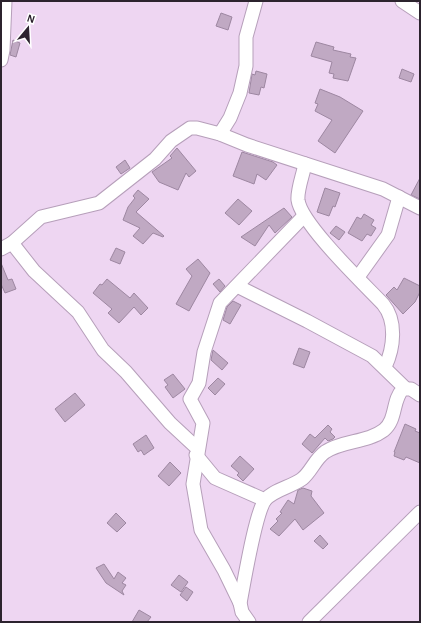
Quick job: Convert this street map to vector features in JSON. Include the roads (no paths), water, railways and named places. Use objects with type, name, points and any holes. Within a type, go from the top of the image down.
[{"type":"street","points":[[1,60],[3,50],[5,1]]},
{"type":"street","points":[[220,134],[230,118],[240,92],[246,66],[246,37],[256,1]]},
{"type":"street","points":[[402,1],[420,13]]},
{"type":"street","points":[[265,500],[215,478],[197,452],[126,372],[107,354],[78,312],[6,246],[36,220],[47,214],[94,206],[99,203],[156,160],[172,141],[190,128],[197,128],[220,134],[382,189],[420,208]]},
{"type":"street","points":[[305,164],[298,199],[304,216],[316,232],[383,304],[390,315],[393,335],[385,367]]},
{"type":"street","points":[[358,277],[388,234],[399,197]]},
{"type":"street","points":[[249,622],[242,612],[240,603],[224,570],[201,530],[193,484],[197,452],[203,423],[190,399],[199,383],[204,352],[218,307],[304,216]]},
{"type":"street","points":[[237,286],[360,349],[385,367],[405,388],[420,395]]},
{"type":"street","points":[[240,603],[258,519],[265,500],[303,479],[325,452],[344,444],[369,438],[385,429],[394,416],[399,395],[405,388]]},
{"type":"street","points":[[309,622],[420,512]]}]
